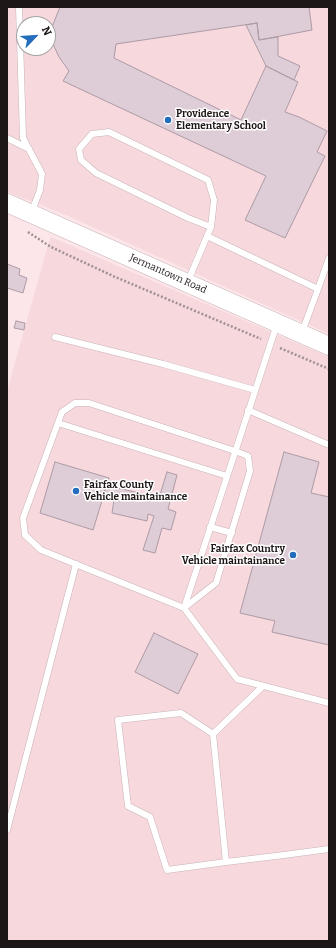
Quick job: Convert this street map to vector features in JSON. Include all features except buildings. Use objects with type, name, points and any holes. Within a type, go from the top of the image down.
[{"type":"main road","name":"Jermantown Road","points":[[7,203],[329,346]]},
{"type":"lane","points":[[19,7],[23,138],[42,174],[40,190],[32,213]]},
{"type":"lane","points":[[188,283],[211,227],[214,200],[208,180],[109,132],[92,134],[79,149],[81,160],[96,173],[188,218],[211,227]]},
{"type":"lane","points":[[7,138],[29,148]]},
{"type":"lane","points":[[207,236],[318,289]]},
{"type":"lane","points":[[302,334],[329,258]]},
{"type":"lane","points":[[184,608],[277,323]]},
{"type":"lane","points":[[55,337],[163,364],[254,390]]},
{"type":"lane","points":[[184,608],[216,583],[250,470],[248,456],[89,402],[74,403],[62,412],[22,518],[25,535],[41,550],[184,608],[237,679],[329,703]]},
{"type":"lane","points":[[248,410],[329,445]]},
{"type":"lane","points":[[58,423],[227,476]]},
{"type":"lane","points":[[210,527],[232,533]]},
{"type":"lane","points":[[7,830],[76,564]]},
{"type":"lane","points":[[213,734],[263,686]]},
{"type":"lane","points":[[226,862],[213,734],[181,712],[118,720],[128,806],[150,817],[167,870],[329,849]]},
{"type":"path","points":[[25,230],[50,247],[106,273],[329,369]]},
{"type":"shaded area","name":"Providence Elementary School","points":[[7,7],[329,7],[329,334],[66,215],[7,192]]},
{"type":"shaded area","points":[[51,237],[329,357],[329,940],[7,941],[7,392]]},
{"type":"place","name":"Providence Elementary School","points":[[168,120]]},
{"type":"place","name":"Fairfax County Vehicle maintainance","points":[[76,491]]},
{"type":"place","name":"Fairfax Country Vehicle maintainance","points":[[293,555]]}]
